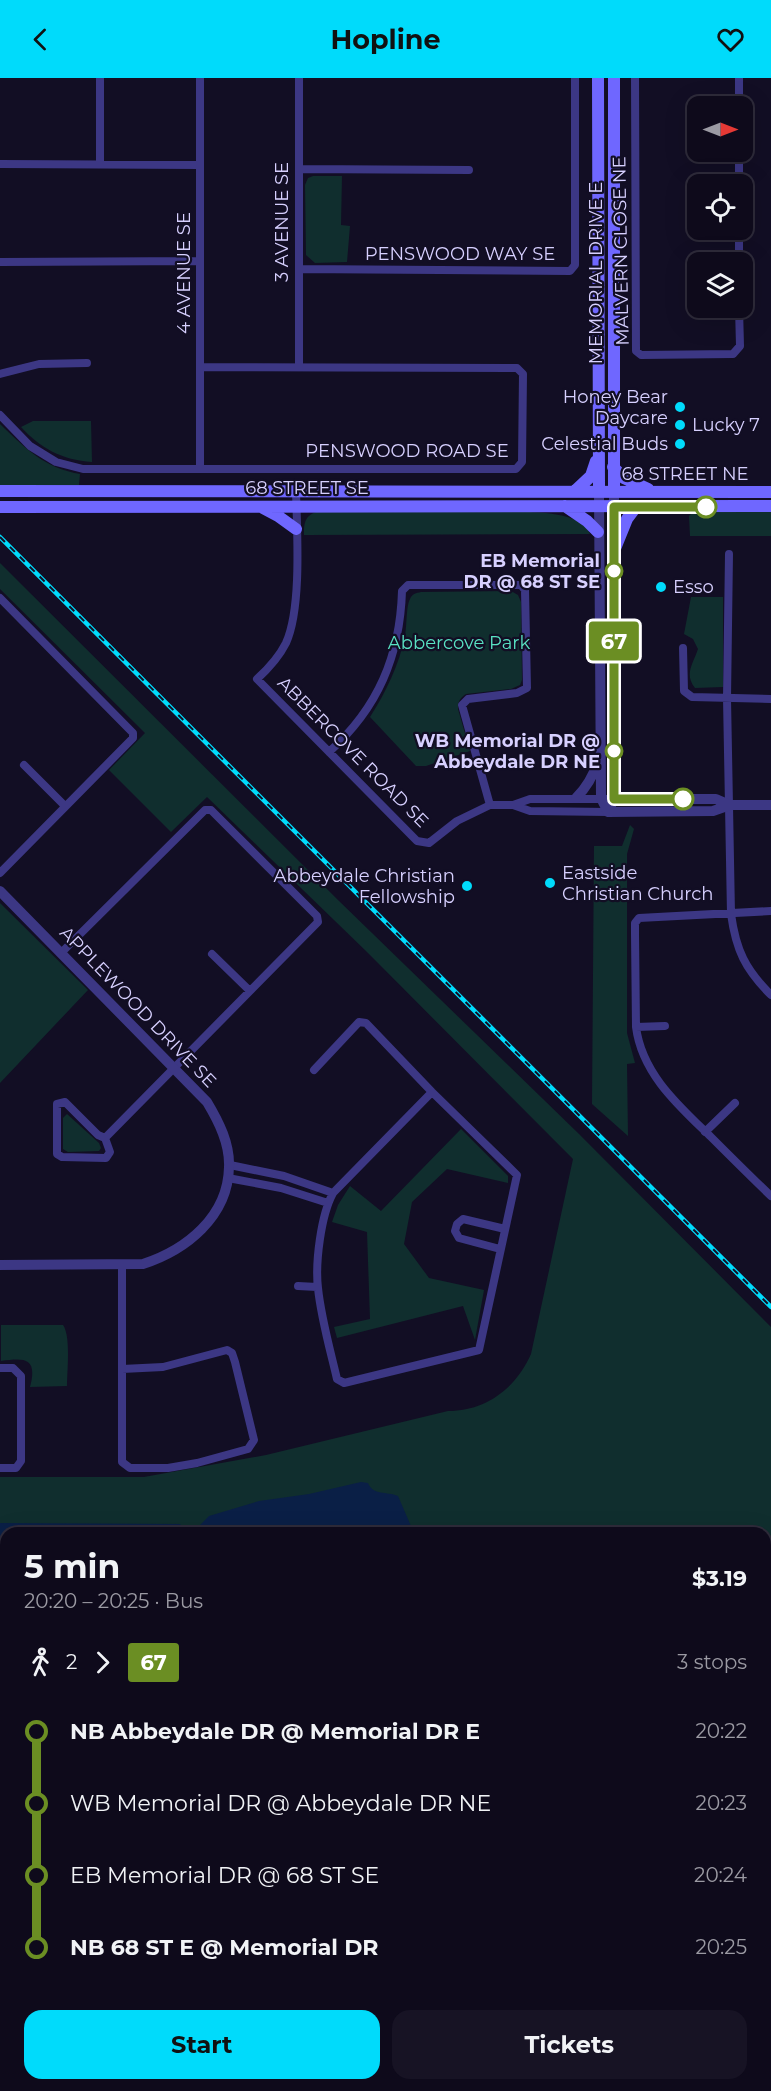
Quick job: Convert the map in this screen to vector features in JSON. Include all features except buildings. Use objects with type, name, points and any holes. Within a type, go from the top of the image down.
[{"type":"main road","name":"MEMORIAL DRIVE E","points":[[598,78],[599,492]]},
{"type":"main road","name":"MEMORIAL DRIVE E","points":[[614,78],[614,492]]},
{"type":"main road","points":[[575,491],[591,476],[599,454]]},
{"type":"main road","points":[[613,467],[624,478],[657,492]]},
{"type":"main road","name":"68 STREET SE","points":[[0,491],[599,492]]},
{"type":"main road","name":"68 STREET NE","points":[[599,492],[771,492]]},
{"type":"main road","points":[[259,506],[296,529]]},
{"type":"main road","points":[[564,506],[587,520],[598,532]]},
{"type":"main road","name":"68 STREET NE","points":[[614,507],[771,506]]},
{"type":"main road","name":"68 STREET SE","points":[[0,507],[614,507]]},
{"type":"main road","points":[[614,551],[627,519],[636,507]]},
{"type":"street","points":[[100,78],[100,164]]},
{"type":"street","name":"4 AVENUE SE","points":[[200,78],[201,468]]},
{"type":"street","name":"3 AVENUE SE","points":[[299,78],[299,366]]},
{"type":"street","name":"PENSWOOD WAY SE","points":[[299,269],[570,271],[575,265],[575,78]]},
{"type":"street","name":"MALVERN CLOSE NE","points":[[635,78],[636,351],[640,355],[733,354],[740,346],[740,318]]},
{"type":"street","points":[[739,78],[739,96]]},
{"type":"street","points":[[0,164],[200,165]]},
{"type":"street","points":[[299,169],[469,170]]},
{"type":"street","points":[[0,262],[200,261]]},
{"type":"street","points":[[0,374],[39,364],[87,363]]},
{"type":"street","name":"PENSWOOD ROAD SE","points":[[0,415],[30,446],[56,462],[83,469],[516,469],[522,462],[523,374],[517,368],[200,367]]},
{"type":"street","points":[[296,491],[296,529]]},
{"type":"street","name":"MEMORIAL DRIVE E","points":[[599,492],[599,754],[601,798],[608,812]]},
{"type":"street","name":"MEMORIAL DRIVE E","points":[[608,812],[614,799],[614,492]]},
{"type":"street","name":"ABBERCOVE ROAD SE","points":[[296,529],[296,605],[291,628],[286,643],[257,680],[417,841],[429,843],[457,821],[490,805]]},
{"type":"street","points":[[729,554],[731,914],[734,937],[743,959],[753,977],[771,995]]},
{"type":"street","points":[[329,752],[348,735],[378,692],[392,658],[401,621],[402,591],[408,585],[520,585],[525,590],[527,688],[517,693],[468,699],[462,705],[490,805],[513,805],[530,799],[576,798],[716,799],[730,804],[771,805]]},
{"type":"street","points":[[0,598],[133,733],[133,738],[0,873]]},
{"type":"street","points":[[683,648],[684,691],[692,697],[771,699]]},
{"type":"street","points":[[576,798],[585,789],[593,774],[599,754]]},
{"type":"street","points":[[24,765],[65,806]]},
{"type":"street","points":[[513,805],[530,811],[608,812],[713,811],[730,804]]},
{"type":"street","points":[[62,952],[205,810],[212,810],[317,916],[318,922],[105,1138]]},
{"type":"street","name":"APPLEWOOD DRIVE SE","points":[[0,891],[207,1102],[218,1121],[226,1143],[230,1165],[223,1197],[212,1217],[190,1240],[163,1257],[143,1264],[0,1265]]},
{"type":"street","points":[[771,911],[639,918],[635,923],[637,1040],[650,1068],[668,1095],[771,1196]]},
{"type":"street","points":[[212,954],[250,991]]},
{"type":"street","points":[[314,1070],[359,1022],[366,1023],[432,1092],[517,1175],[479,1350],[344,1383],[337,1379],[317,1287],[320,1239],[328,1203],[333,1193],[432,1092]]},
{"type":"street","points":[[636,1028],[665,1026]]},
{"type":"street","points":[[65,1102],[98,1135],[105,1138],[110,1152],[106,1158],[62,1157],[57,1154],[57,1104],[65,1102]]},
{"type":"street","points":[[705,1132],[735,1103]]},
{"type":"street","points":[[230,1165],[284,1176],[333,1193]]},
{"type":"street","points":[[281,1188],[284,1176]]},
{"type":"street","points":[[228,1178],[281,1188],[328,1203]]},
{"type":"street","points":[[500,1249],[459,1238],[455,1231],[456,1224],[463,1219],[505,1229]]},
{"type":"street","points":[[122,1265],[122,1369],[122,1462],[130,1468],[168,1468],[197,1463],[248,1449],[254,1440],[235,1362],[232,1353],[227,1350],[163,1367],[122,1369]]},
{"type":"street","points":[[298,1286],[317,1287]]},
{"type":"street","points":[[0,1368],[13,1368],[21,1376],[21,1461],[16,1468],[0,1468]]},
{"type":"green space","points":[[342,176],[341,225],[350,226],[347,262],[315,263],[306,255],[305,185],[308,178]]},
{"type":"green space","points":[[33,421],[91,421],[92,462],[61,456],[44,447],[21,427]]},
{"type":"green space","points":[[0,424],[45,462],[80,474],[79,485],[0,485]]},
{"type":"green space","points":[[515,511],[568,517],[585,526],[590,534],[304,535],[307,518],[316,512]]},
{"type":"green space","points":[[693,512],[771,512],[771,536],[690,536],[689,516]]},
{"type":"green space","points":[[0,563],[338,900],[579,1134],[771,1327],[771,1527],[0,1527],[0,1477],[144,1477],[266,1455],[448,1411],[475,1407],[498,1395],[517,1377],[531,1354],[573,1159],[367,952],[207,797],[171,832],[109,770],[145,733],[0,589]]},
{"type":"green space","name":"Abbercove Park","points":[[511,591],[518,595],[521,602],[522,680],[520,685],[511,689],[464,695],[459,702],[458,709],[470,751],[426,766],[416,766],[370,717],[396,668],[405,636],[411,597],[421,592]]},
{"type":"green space","points":[[691,597],[723,597],[723,687],[695,688],[690,678],[690,669],[698,649],[693,639],[684,634]]},
{"type":"green space","points":[[630,825],[634,829],[627,854],[627,1033],[635,1063],[627,1064],[628,1136],[592,1104],[594,846],[622,846]]},
{"type":"green space","points":[[0,903],[88,990],[0,1083]]},
{"type":"green space","points":[[67,1114],[99,1143],[101,1148],[99,1151],[68,1152],[63,1149],[63,1118]]},
{"type":"green space","points":[[461,1129],[508,1176],[508,1183],[447,1169],[412,1202],[404,1244],[429,1278],[484,1290],[475,1340],[463,1306],[337,1338],[334,1327],[370,1319],[367,1232],[332,1222],[338,1205],[350,1186],[381,1211]]},
{"type":"green space","points":[[1,1325],[63,1325],[68,1345],[67,1386],[30,1387],[32,1370],[27,1362],[22,1360],[1,1361]]},
{"type":"water","points":[[361,1482],[368,1483],[377,1492],[398,1496],[411,1527],[200,1527],[209,1516],[259,1501],[309,1494]]},
{"type":"water","points":[[0,1523],[180,1524],[183,1527],[0,1527]]},
{"type":"railway","points":[[0,537],[771,1307]]},
{"type":"bus line","name":"67","points":[[683,799],[614,799],[614,507],[706,507]]},
{"type":"place","name":"Honey Bear Daycare","points":[[680,407]]},
{"type":"place","name":"Lucky 7","points":[[680,425]]},
{"type":"place","name":"Celestial Buds","points":[[680,444]]},
{"type":"place","name":"EB Memorial DR @ 68 ST SE","points":[[614,571]]},
{"type":"place","name":"Esso","points":[[661,587]]},
{"type":"place","name":"WB Memorial DR @ Abbeydale DR NE","points":[[614,751]]},
{"type":"place","name":"Eastside Christian Church","points":[[550,883]]},
{"type":"place","name":"Abbeydale Christian Fellowship","points":[[467,886]]}]
